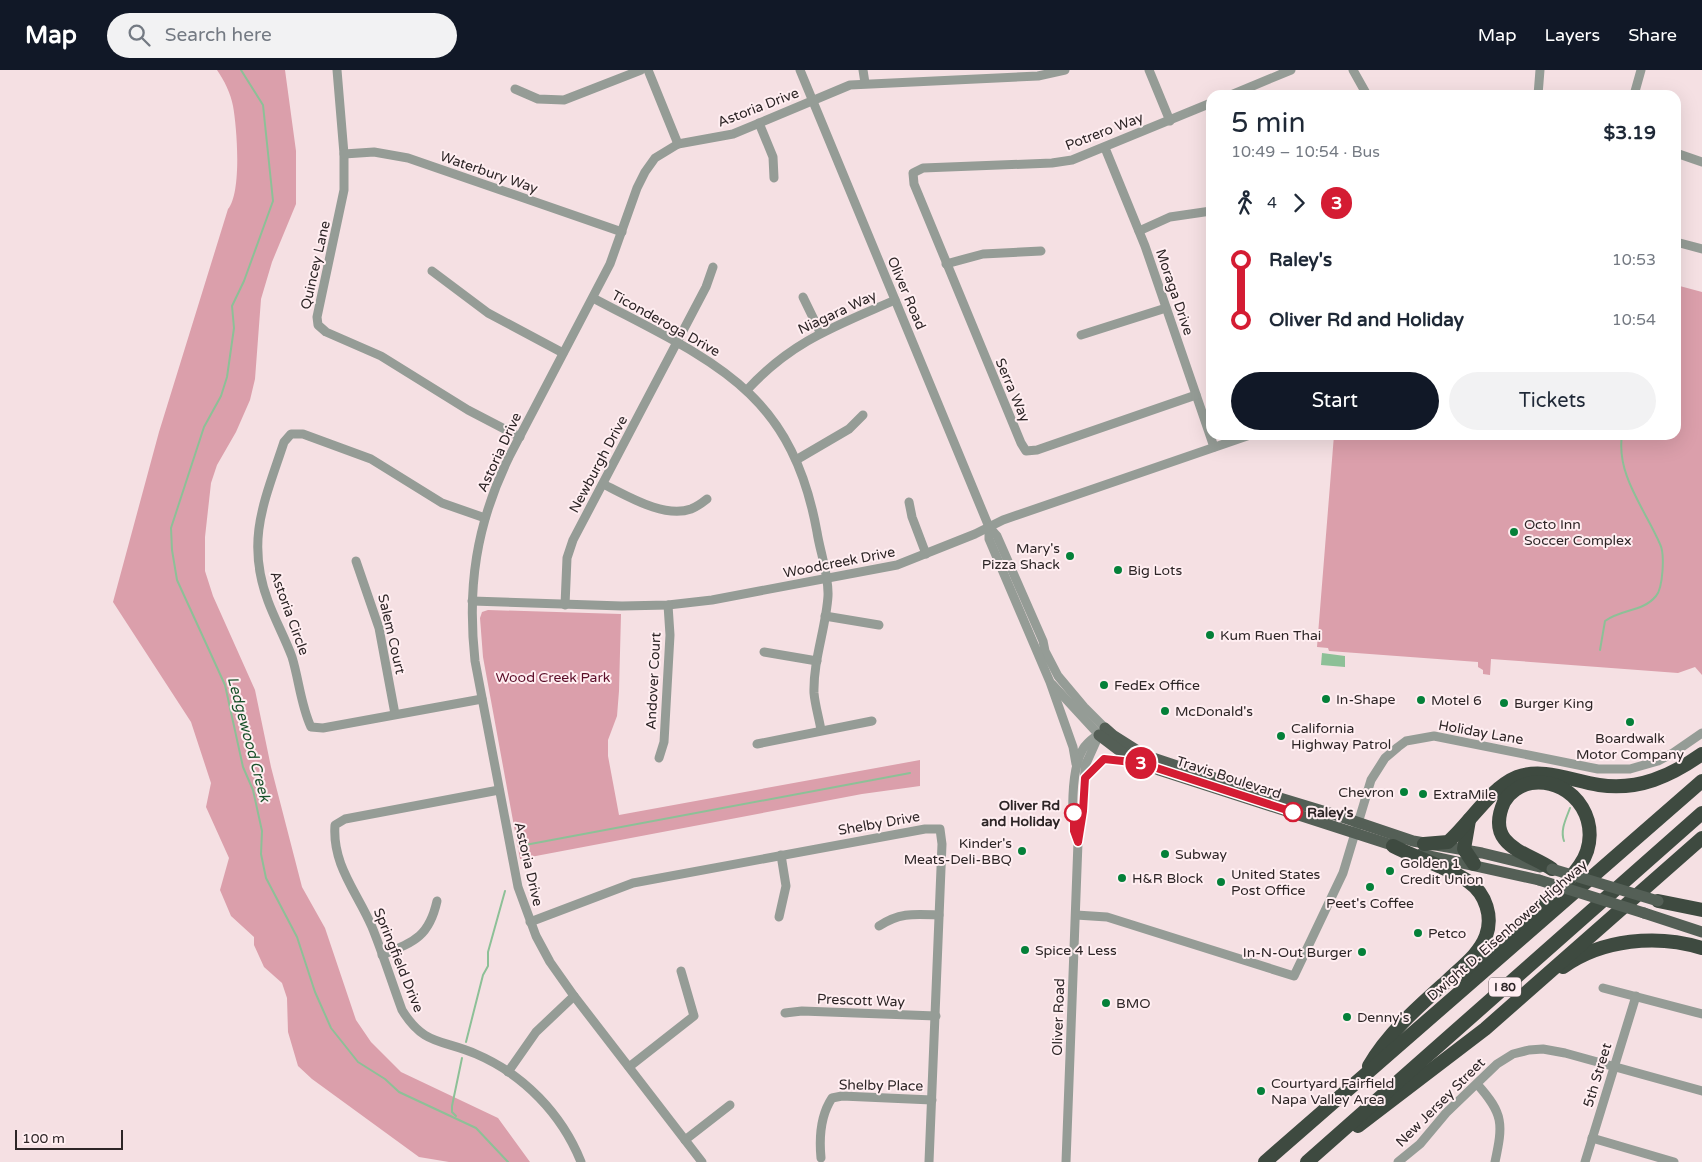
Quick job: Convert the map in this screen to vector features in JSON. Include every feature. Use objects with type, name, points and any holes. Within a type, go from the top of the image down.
[{"type":"highway","points":[[1424,844],[1448,842],[1505,784],[1516,777],[1533,773],[1555,775],[1599,785],[1621,786],[1646,783],[1665,777],[1702,754]]},
{"type":"highway","name":"Dwight D. Eisenhower Highway","points":[[1266,1161],[1467,985],[1484,973],[1702,781]]},
{"type":"highway","points":[[1467,985],[1475,964],[1554,894],[1580,866],[1586,853],[1590,837],[1589,824],[1585,811],[1577,800],[1569,792],[1557,785],[1542,782],[1528,784],[1514,790],[1505,800],[1501,812],[1502,834],[1510,847],[1552,869]]},
{"type":"highway","name":"I 80","points":[[1307,1162],[1702,813]]},
{"type":"highway","points":[[1469,819],[1464,849],[1474,864]]},
{"type":"highway","points":[[1307,1162],[1448,1059],[1702,838]]},
{"type":"highway","points":[[1364,1075],[1381,1045],[1473,956],[1486,936],[1489,922],[1484,900],[1471,883],[1394,846]]},
{"type":"highway","points":[[1658,901],[1702,910]]},
{"type":"highway","points":[[1535,984],[1546,981],[1567,965],[1598,950],[1630,941],[1662,941],[1702,948]]},
{"type":"main road","name":"Travis Boulevard","points":[[1102,731],[1107,743],[1141,763],[1357,828],[1424,844],[1464,849],[1552,869],[1658,901],[1702,917]]},
{"type":"main road","name":"Travis Boulevard","points":[[1102,731],[1162,762],[1198,771],[1357,828],[1394,846],[1539,880],[1702,932]]},
{"type":"street","name":"Quincey Lane","points":[[337,70],[344,154],[343,204],[317,317],[318,326],[326,332],[381,356],[468,410],[520,437]]},
{"type":"street","points":[[515,90],[538,98],[564,100],[641,70]]},
{"type":"street","points":[[648,70],[678,144]]},
{"type":"street","name":"Oliver Road","points":[[800,70],[989,527],[997,536],[1043,641],[1045,651],[1058,676],[1102,731]]},
{"type":"street","points":[[864,70],[865,83]]},
{"type":"street","name":"Astoria Drive","points":[[702,1162],[550,962],[530,922],[518,887],[475,661],[472,601],[474,568],[485,518],[497,482],[610,264],[645,172],[655,158],[678,144],[726,135],[850,85],[956,75],[1065,70]]},
{"type":"street","points":[[1149,70],[1170,120]]},
{"type":"street","points":[[1243,90],[1291,70]]},
{"type":"street","points":[[1353,70],[1364,90]]},
{"type":"street","points":[[1538,90],[1540,70]]},
{"type":"street","points":[[1635,90],[1641,70]]},
{"type":"street","name":"Potrero Way","points":[[913,172],[923,168],[1052,163],[1072,160],[1206,105]]},
{"type":"street","points":[[759,123],[773,158],[774,178]]},
{"type":"street","name":"Moraga Drive","points":[[1105,148],[1139,231],[1206,424]]},
{"type":"street","name":"Waterbury Way","points":[[344,154],[374,152],[408,158],[622,232]]},
{"type":"street","points":[[1681,158],[1702,162]]},
{"type":"street","name":"Serra Way","points":[[913,172],[914,184],[946,264],[1020,443],[1026,451],[1037,450],[1196,395]]},
{"type":"street","points":[[1139,231],[1170,217],[1206,212]]},
{"type":"street","points":[[1681,243],[1702,249]]},
{"type":"street","points":[[946,264],[983,254],[1041,252]]},
{"type":"street","name":"Newburgh Drive","points":[[565,604],[568,558],[573,540],[678,343],[706,287],[713,267]]},
{"type":"street","points":[[432,271],[488,313],[563,353]]},
{"type":"street","points":[[803,297],[820,332]]},
{"type":"street","name":"Ticonderoga Drive","points":[[593,298],[704,357],[747,390],[767,412],[784,436],[796,460],[810,498],[828,594],[817,661],[814,694],[821,730]]},
{"type":"street","name":"Niagara Way","points":[[747,390],[783,356],[820,332],[895,300]]},
{"type":"street","points":[[1081,335],[1166,308]]},
{"type":"street","points":[[796,460],[842,434],[864,416]]},
{"type":"street","name":"Astoria Circle","points":[[482,699],[323,728],[311,727],[306,717],[299,678],[286,641],[268,601],[260,575],[256,548],[262,510],[284,442],[291,434],[303,434],[346,448],[389,468],[442,503],[485,518]]},
{"type":"street","name":"Moraga Drive","points":[[1212,440],[1214,447]]},
{"type":"street","name":"Woodcreek Drive","points":[[472,601],[668,605],[712,600],[897,565],[1003,520],[1235,440]]},
{"type":"street","points":[[603,484],[651,507],[668,510],[691,509],[707,499]]},
{"type":"street","points":[[909,502],[912,517],[926,554]]},
{"type":"street","name":"Oliver Road","points":[[989,527],[989,539],[1050,682],[1073,747],[1076,767],[1074,831],[1078,842]]},
{"type":"street","name":"Salem Court","points":[[356,561],[379,628],[395,714]]},
{"type":"street","name":"Andover Court","points":[[659,758],[664,742],[670,635],[668,605]]},
{"type":"street","points":[[825,616],[879,625]]},
{"type":"street","points":[[764,652],[817,661]]},
{"type":"street","name":"Oliver Road","points":[[1050,682],[1102,731]]},
{"type":"street","points":[[757,744],[872,721]]},
{"type":"street","name":"Oliver Road","points":[[1076,767],[1082,750],[1089,741],[1102,731]]},
{"type":"street","name":"Oliver Road","points":[[1066,1162],[1078,842],[1083,811],[1086,766],[1102,731]]},
{"type":"street","name":"Holiday Lane","points":[[1076,915],[1107,917],[1294,976],[1344,873],[1371,780],[1385,758],[1406,742],[1421,737],[1446,738],[1613,770],[1630,769],[1658,761],[1702,732]]},
{"type":"street","points":[[1085,778],[1104,759],[1141,763]]},
{"type":"street","name":"Springfield Drive","points":[[499,790],[345,819],[335,825],[334,836],[338,861],[348,883],[362,906],[402,1010],[420,1032],[433,1041],[474,1053],[508,1072],[538,1097],[553,1114],[568,1136],[581,1162]]},
{"type":"street","name":"Shelby Drive","points":[[530,922],[633,883],[924,828],[940,829],[942,844],[929,1162]]},
{"type":"street","points":[[779,916],[786,886],[781,855]]},
{"type":"street","points":[[382,955],[411,944],[424,933],[433,919],[437,901]]},
{"type":"street","points":[[879,926],[893,917],[911,914],[939,915]]},
{"type":"street","points":[[629,1067],[694,1016],[681,971]]},
{"type":"street","points":[[1603,988],[1702,1014]]},
{"type":"street","points":[[508,1072],[536,1032],[574,996]]},
{"type":"street","name":"5th Street","points":[[1585,1162],[1636,996]]},
{"type":"street","name":"Prescott Way","points":[[784,1013],[802,1011],[936,1016]]},
{"type":"street","name":"New Jersey Street","points":[[1398,1162],[1420,1144],[1446,1113],[1498,1064],[1514,1054],[1529,1050],[1550,1050],[1702,1091]]},
{"type":"street","points":[[1477,1084],[1493,1102],[1499,1115],[1500,1135],[1495,1162]]},
{"type":"street","name":"Shelby Place","points":[[820,1158],[819,1136],[826,1106],[832,1098],[842,1096],[932,1100]]},
{"type":"street","points":[[685,1140],[730,1105]]},
{"type":"street","points":[[1592,1138],[1669,1161]]},
{"type":"green space","points":[[217,70],[285,70],[296,151],[296,204],[272,262],[261,299],[255,379],[250,400],[236,432],[217,465],[211,483],[205,537],[205,571],[213,596],[255,690],[271,767],[302,887],[325,928],[356,1020],[371,1042],[401,1072],[498,1118],[530,1162],[449,1162],[419,1157],[312,1079],[298,1066],[288,1032],[287,998],[282,983],[264,967],[254,945],[254,937],[231,916],[220,890],[229,858],[206,807],[211,783],[191,722],[113,602],[159,432],[235,189],[237,144],[233,106],[227,87]]},
{"type":"green space","name":"Octo Inn Soccer Complex","points":[[1681,286],[1702,292],[1702,675],[1695,667],[1678,673],[1491,659],[1490,675],[1483,674],[1483,670],[1478,667],[1478,662],[1329,651],[1328,648],[1317,647],[1334,440],[1681,440]]},
{"type":"green space","name":"Wood Creek Park","points":[[488,610],[621,614],[617,716],[608,740],[608,756],[619,815],[920,760],[920,786],[862,794],[520,859],[483,657],[480,618],[482,612]]},
{"type":"shaded area","points":[[1322,653],[1345,656],[1345,667],[1321,665]]},
{"type":"waterway","name":"Ledgewood Creek","points":[[241,70],[263,105],[273,201],[244,281],[232,306],[234,328],[227,377],[221,396],[204,427],[171,528],[172,550],[177,580],[225,685],[243,767],[253,790],[262,831],[261,854],[266,878],[297,937],[315,992],[331,1028],[358,1062],[385,1079],[399,1092],[476,1128],[508,1162]]},
{"type":"waterway","points":[[1600,650],[1605,621],[1651,601],[1658,592],[1662,571],[1662,549],[1627,478],[1621,450],[1622,440]]},
{"type":"waterway","points":[[525,845],[910,773]]},
{"type":"waterway","points":[[1564,841],[1563,829],[1570,808]]},
{"type":"waterway","points":[[466,1042],[483,975],[488,966],[488,952],[505,891]]},
{"type":"waterway","points":[[456,1116],[452,1112],[452,1106],[462,1058]]},
{"type":"bus line","name":"3","points":[[1074,813],[1074,831],[1078,842],[1081,832],[1085,778],[1104,759],[1141,763],[1293,812]]},
{"type":"place","name":"Octo Inn Soccer Complex","points":[[1514,532]]},
{"type":"place","name":"Mary's Pizza Shack","points":[[1070,556]]},
{"type":"place","name":"Big Lots","points":[[1118,570]]},
{"type":"place","name":"Kum Ruen Thai","points":[[1210,635]]},
{"type":"place","name":"FedEx Office","points":[[1104,685]]},
{"type":"place","name":"In-Shape","points":[[1326,699]]},
{"type":"place","name":"Motel 6","points":[[1421,700]]},
{"type":"place","name":"Burger King","points":[[1504,703]]},
{"type":"place","name":"McDonald's","points":[[1165,711]]},
{"type":"place","name":"Boardwalk Motor Company","points":[[1630,722]]},
{"type":"place","name":"California Highway Patrol","points":[[1281,736]]},
{"type":"place","name":"Chevron","points":[[1404,792]]},
{"type":"place","name":"ExtraMile","points":[[1423,794]]},
{"type":"place","name":"Raley's","points":[[1293,812]]},
{"type":"place","name":"Oliver Rd and Holiday","points":[[1074,813]]},
{"type":"place","name":"Kinder's Meats-Deli-BBQ","points":[[1022,851]]},
{"type":"place","name":"Subway","points":[[1165,854]]},
{"type":"place","name":"Golden 1 Credit Union","points":[[1390,871]]},
{"type":"place","name":"H&R Block","points":[[1122,878]]},
{"type":"place","name":"United States Post Office","points":[[1221,882]]},
{"type":"place","name":"Peet's Coffee","points":[[1370,887]]},
{"type":"place","name":"Petco","points":[[1418,933]]},
{"type":"place","name":"Spice 4 Less","points":[[1025,950]]},
{"type":"place","name":"In-N-Out Burger","points":[[1362,952]]},
{"type":"place","name":"BMO","points":[[1106,1003]]},
{"type":"place","name":"Denny's","points":[[1347,1017]]},
{"type":"place","name":"Courtyard Fairfield Napa Valley Area","points":[[1261,1091]]}]
